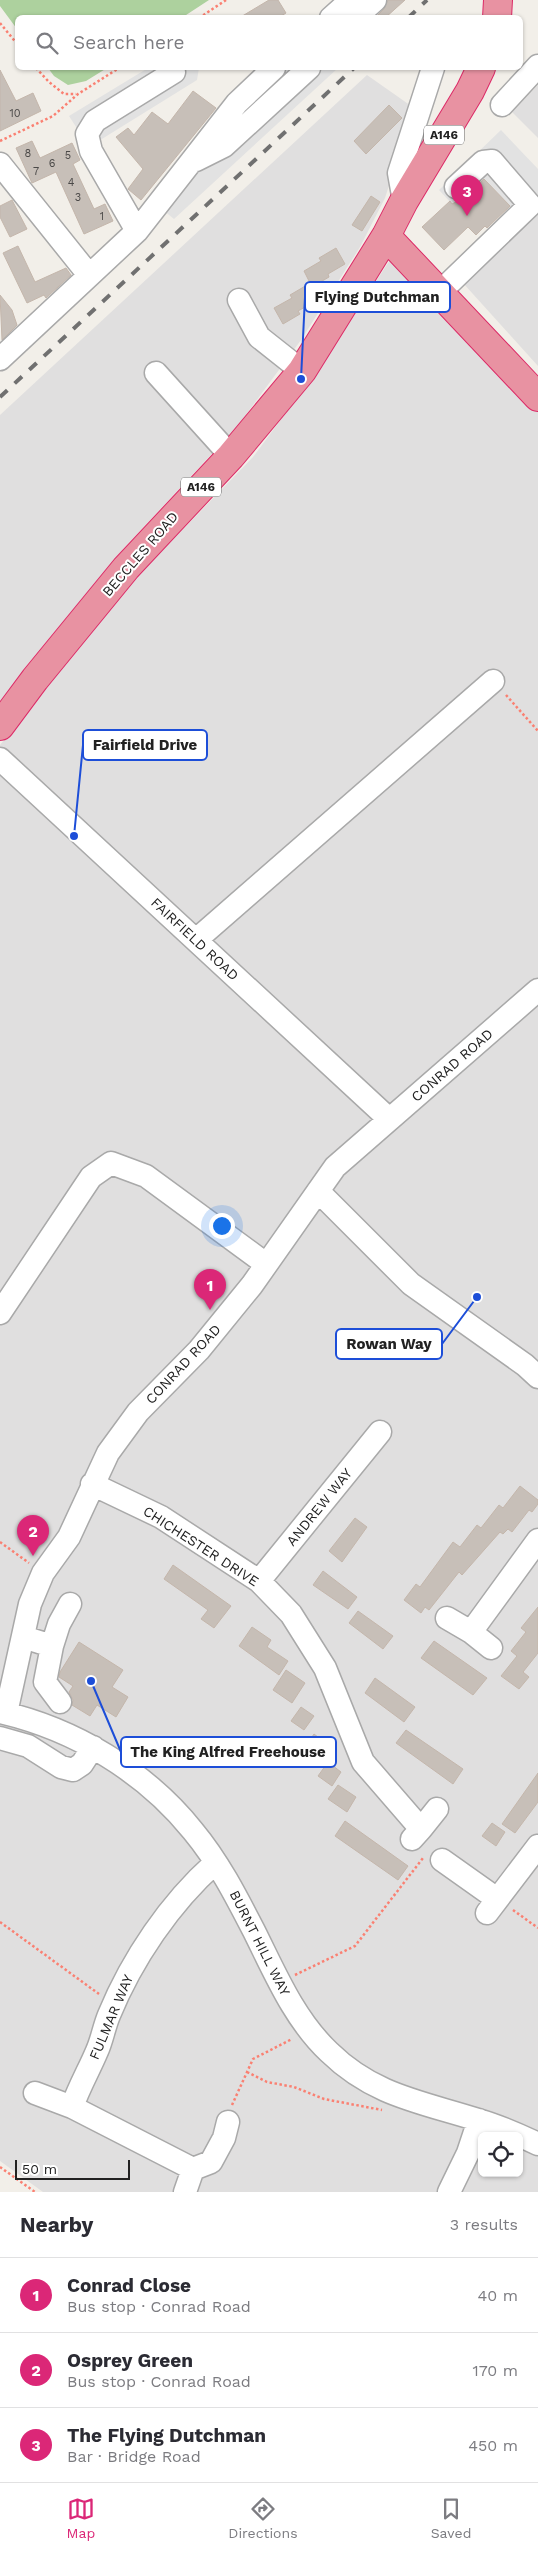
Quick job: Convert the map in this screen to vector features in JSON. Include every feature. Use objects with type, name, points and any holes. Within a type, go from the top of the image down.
[{"type":"highway","points":[[497,15],[498,0]]},
{"type":"highway","name":"A146","points":[[404,201],[470,91],[480,70]]},
{"type":"highway","name":"BECCLES ROAD","points":[[0,726],[35,679],[126,568],[231,456],[302,371],[386,236],[404,201]]},
{"type":"highway","points":[[386,236],[538,397]]},
{"type":"street","points":[[334,15],[351,0]]},
{"type":"street","points":[[358,15],[375,0]]},
{"type":"street","points":[[502,106],[538,66]]},
{"type":"street","points":[[0,359],[137,231],[237,103],[272,70]]},
{"type":"street","points":[[404,201],[399,173],[432,70]]},
{"type":"street","points":[[190,163],[224,146],[296,71]]},
{"type":"street","points":[[137,231],[91,151],[87,134],[96,121],[174,72]]},
{"type":"street","points":[[439,292],[530,205],[492,161],[483,162],[456,187]]},
{"type":"street","points":[[0,164],[89,275]]},
{"type":"street","points":[[239,300],[259,337],[302,371]]},
{"type":"street","points":[[156,373],[231,456]]},
{"type":"street","points":[[196,940],[493,681]]},
{"type":"street","name":"FAIRFIELD ROAD","points":[[0,759],[389,1119]]},
{"type":"street","name":"CONRAD ROAD","points":[[3,1712],[30,1604],[43,1573],[69,1537],[108,1453],[138,1412],[199,1350],[266,1264],[335,1167],[538,990]]},
{"type":"street","points":[[0,1313],[91,1177],[111,1163],[146,1176],[266,1264]]},
{"type":"street","points":[[318,1191],[411,1284],[525,1365],[538,1377]]},
{"type":"street","name":"ANDREW WAY","points":[[259,1582],[380,1432]]},
{"type":"street","name":"CHICHESTER DRIVE","points":[[92,1484],[160,1516],[259,1582],[291,1614],[325,1668],[364,1762],[424,1846],[492,1906]]},
{"type":"street","points":[[471,1632],[538,1540]]},
{"type":"street","points":[[60,1702],[45,1682],[52,1646],[59,1624],[70,1604]]},
{"type":"street","points":[[447,1618],[471,1632],[491,1648]]},
{"type":"street","points":[[23,1637],[52,1646]]},
{"type":"street","name":"BURNT HILL WAY","points":[[3,1712],[49,1725],[93,1747],[153,1789],[193,1830],[230,1885],[280,1983],[307,2029],[340,2063],[382,2090],[412,2102],[478,2120],[538,2144]]},
{"type":"street","points":[[0,1738],[28,1746],[61,1767],[73,1770],[82,1764],[93,1747]]},
{"type":"street","points":[[424,1846],[437,1809]]},
{"type":"street","points":[[492,1906],[538,1846]]},
{"type":"street","name":"FULMAR WAY","points":[[72,2107],[80,2085],[98,2051],[114,2005],[132,1967],[192,1883],[215,1863]]},
{"type":"street","points":[[35,2093],[72,2107],[193,2169],[211,2162],[224,2138],[228,2122]]},
{"type":"street","points":[[449,2192],[468,2153],[478,2120]]},
{"type":"street","points":[[185,2192],[193,2169]]},
{"type":"path","points":[[204,15],[226,0]]},
{"type":"path","points":[[0,23],[15,40]]},
{"type":"path","points":[[38,70],[64,94],[78,94]]},
{"type":"path","points":[[0,141],[53,116],[78,94],[116,70]]},
{"type":"path","points":[[493,681],[538,732]]},
{"type":"path","points":[[0,1542],[43,1573]]},
{"type":"path","points":[[280,1983],[355,1946],[424,1846]]},
{"type":"path","points":[[492,1906],[538,1928]]},
{"type":"path","points":[[0,1922],[114,2005]]},
{"type":"path","points":[[228,2122],[226,2117],[253,2059],[307,2029]]},
{"type":"path","points":[[247,2072],[267,2082],[294,2087],[324,2099],[383,2110]]},
{"type":"path","points":[[0,2167],[35,2192]]},
{"type":"shaded area","points":[[145,70],[199,70],[197,80],[89,147],[69,116]]},
{"type":"shaded area","points":[[282,70],[336,70],[174,219],[163,210],[240,108]]},
{"type":"shaded area","points":[[367,75],[414,108],[385,198],[360,247],[301,340],[236,428],[123,549],[27,665],[0,703],[0,415]]},
{"type":"shaded area","points":[[538,85],[538,138],[512,112]]},
{"type":"shaded area","points":[[501,130],[538,169],[538,206],[523,220],[481,176],[452,204],[439,190]]},
{"type":"shaded area","points":[[538,206],[538,366],[463,283]]},
{"type":"shaded area","points":[[390,260],[538,407],[538,2192],[43,2192],[0,2161],[0,745],[135,579],[253,457],[317,371]]},
{"type":"green space","points":[[0,0],[209,0],[186,15],[15,15],[15,26],[0,6]]},
{"type":"green space","points":[[50,70],[104,70],[86,81],[68,85],[54,76]]},
{"type":"building","points":[[269,0],[278,0],[286,13],[283,15],[244,15]]},
{"type":"building","points":[[388,0],[405,0],[388,15],[378,15],[384,9]]},
{"type":"building","points":[[0,70],[16,101],[33,93],[41,111],[0,131]]},
{"type":"building","points":[[193,91],[216,108],[141,200],[128,189],[143,169],[116,137],[128,128],[134,135],[152,112],[168,124]]},
{"type":"building","points":[[389,105],[402,118],[366,154],[354,141]]},
{"type":"building","points":[[32,141],[40,158],[72,143],[80,160],[73,164],[94,209],[105,204],[113,221],[84,234],[56,172],[32,183],[16,148]]},
{"type":"building","points":[[484,179],[510,206],[487,228],[485,226],[476,235],[468,227],[444,250],[422,227],[450,201],[452,204],[465,197]]},
{"type":"building","points":[[371,196],[380,202],[362,231],[352,225]]},
{"type":"building","points":[[12,200],[27,229],[10,237],[0,217],[0,206]]},
{"type":"building","points":[[18,246],[35,282],[66,268],[71,275],[46,298],[44,295],[27,303],[3,253]]},
{"type":"building","points":[[336,248],[345,264],[328,274],[329,277],[312,287],[304,271],[321,261],[319,258]]},
{"type":"building","points":[[307,285],[316,301],[298,311],[300,314],[283,324],[274,308],[292,298],[290,295]]},
{"type":"building","points":[[0,295],[12,310],[17,325],[2,340]]},
{"type":"building","points":[[520,1486],[538,1500],[538,1504],[532,1512],[529,1510],[512,1532],[508,1529],[503,1534],[500,1532],[462,1575],[459,1572],[429,1610],[425,1607],[421,1613],[404,1600],[416,1584],[420,1587],[453,1542],[460,1547],[477,1525],[481,1528],[499,1505],[503,1508]]},
{"type":"building","points":[[355,1518],[367,1527],[342,1562],[329,1551]]},
{"type":"building","points":[[173,1565],[231,1606],[214,1628],[201,1619],[208,1610],[164,1579]]},
{"type":"building","points":[[323,1571],[357,1597],[348,1609],[313,1585]]},
{"type":"building","points":[[538,1607],[538,1653],[523,1672],[529,1677],[519,1689],[501,1676],[517,1656],[511,1651],[526,1632],[521,1628]]},
{"type":"building","points":[[358,1611],[393,1636],[383,1649],[349,1623]]},
{"type":"building","points":[[252,1627],[271,1640],[267,1647],[288,1661],[279,1675],[239,1646]]},
{"type":"building","points":[[434,1641],[487,1678],[473,1695],[421,1658]]},
{"type":"building","points":[[79,1642],[123,1670],[112,1687],[128,1697],[116,1717],[97,1705],[90,1716],[72,1705],[73,1700],[69,1692],[73,1686],[59,1677],[60,1672]]},
{"type":"building","points":[[286,1670],[305,1683],[292,1703],[273,1690]]},
{"type":"building","points":[[375,1678],[415,1707],[404,1722],[365,1693]]},
{"type":"building","points":[[301,1707],[314,1716],[304,1730],[291,1721]]},
{"type":"building","points":[[406,1730],[463,1769],[453,1784],[396,1743]]},
{"type":"building","points":[[314,1734],[327,1744],[317,1758],[304,1749]]},
{"type":"building","points":[[328,1762],[341,1772],[332,1786],[318,1776]]},
{"type":"building","points":[[538,1773],[538,1802],[515,1833],[502,1824]]},
{"type":"building","points":[[338,1785],[356,1797],[347,1812],[328,1799]]},
{"type":"building","points":[[345,1821],[408,1866],[398,1880],[335,1836]]},
{"type":"building","points":[[492,1823],[505,1832],[496,1846],[482,1836]]},
{"type":"railway","points":[[411,15],[427,0]]},
{"type":"railway","points":[[0,397],[352,70]]},
{"type":"place","name":"The Flying Dutchman","points":[[467,216]]},
{"type":"place","name":"Flying Dutchman","points":[[301,379]]},
{"type":"place","name":"Fairfield Drive","points":[[74,836]]},
{"type":"place","name":"Rowan Way","points":[[477,1297]]},
{"type":"place","name":"Conrad Close","points":[[210,1310]]},
{"type":"place","name":"Osprey Green","points":[[33,1556]]},
{"type":"place","name":"The King Alfred Freehouse","points":[[91,1681]]}]
